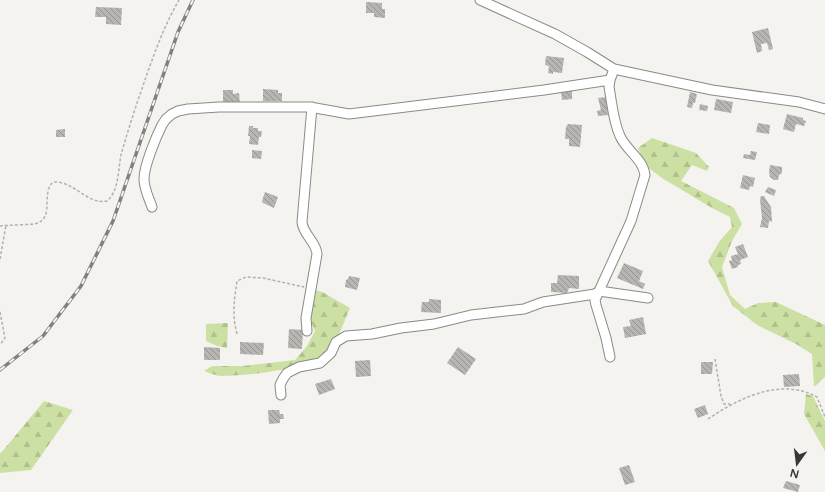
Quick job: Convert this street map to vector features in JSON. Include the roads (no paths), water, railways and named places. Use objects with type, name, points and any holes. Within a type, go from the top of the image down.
[{"type":"street","points":[[480,0],[556,34],[614,69],[712,90],[799,102],[825,109]]},
{"type":"street","points":[[610,357],[595,300],[631,221],[645,175],[642,164],[624,144],[618,131],[609,87],[614,69]]},
{"type":"street","points":[[152,207],[145,188],[145,170],[158,133],[166,119],[172,114],[183,110],[219,107],[312,107],[349,114],[544,90],[610,80]]},
{"type":"street","points":[[308,331],[306,318],[317,248],[305,233],[302,222],[312,107]]},
{"type":"street","points":[[281,395],[280,385],[287,373],[299,367],[320,363],[331,353],[336,342],[346,336],[372,334],[401,328],[434,324],[470,315],[524,309],[543,302],[595,294],[599,291],[648,298]]},
{"type":"railway","points":[[0,370],[43,336],[81,286],[113,221],[178,32],[193,0]]}]
